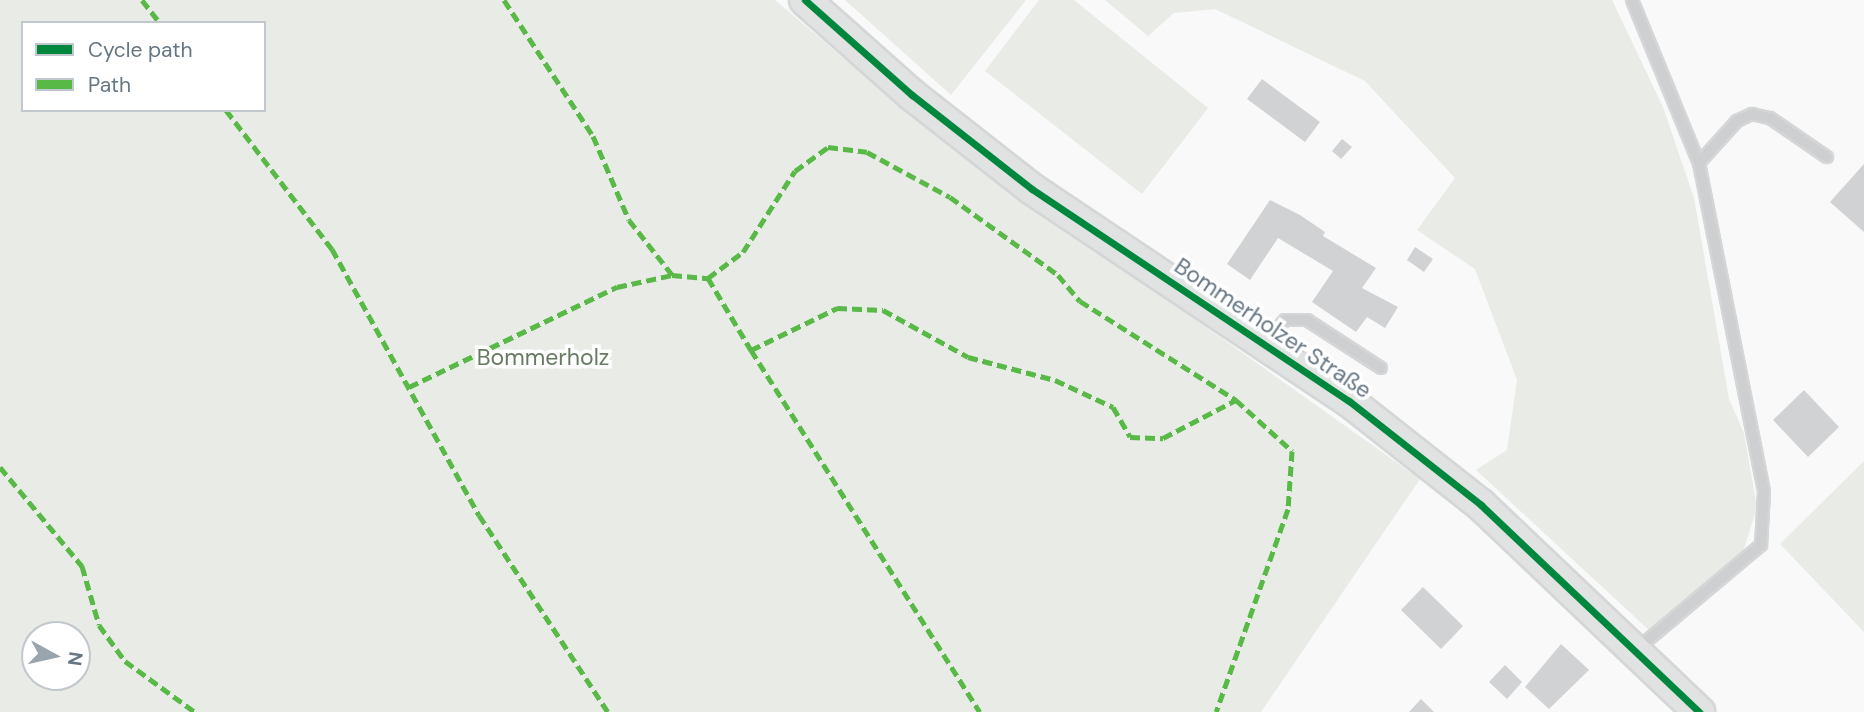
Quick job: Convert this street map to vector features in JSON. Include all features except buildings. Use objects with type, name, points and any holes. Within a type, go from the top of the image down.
[{"type":"main road","name":"Bommerholzer Straße","points":[[805,0],[912,94],[1032,189],[1349,401],[1481,505],[1699,712]]},
{"type":"lane","points":[[1632,0],[1699,163],[1764,492],[1761,545],[1636,650]]},
{"type":"lane","points":[[1699,163],[1737,121],[1752,114],[1770,118],[1827,157]]},
{"type":"lane","points":[[1264,344],[1285,320],[1307,320],[1381,368]]},
{"type":"green space","name":"Bommerholz","points":[[0,0],[775,0],[926,128],[1420,479],[1261,712],[0,712]]},
{"type":"green space","points":[[845,0],[1026,0],[951,95]]},
{"type":"green space","points":[[1039,0],[1074,0],[1208,108],[1142,194],[985,71]]},
{"type":"green space","points":[[1105,0],[1612,0],[1663,107],[1694,198],[1729,399],[1744,433],[1757,507],[1743,552],[1650,631],[1476,470],[1507,450],[1517,380],[1475,269],[1417,230],[1455,178],[1365,81],[1215,9],[1174,13],[1148,36]]},
{"type":"green space","points":[[1864,461],[1864,632],[1780,544]]},
{"type":"marked path","points":[[142,0],[158,21]]},
{"type":"marked path","points":[[504,0],[593,136],[629,220],[673,276]]},
{"type":"marked path","points":[[228,112],[332,249],[479,515],[608,712]]},
{"type":"marked path","points":[[708,278],[743,252],[795,171],[828,147],[867,152],[950,197],[1058,275],[1080,301],[1236,400]]},
{"type":"marked path","points":[[409,387],[617,287],[672,275],[708,278],[751,350],[837,308],[883,310],[968,357],[1055,380],[1113,407],[1130,437],[1163,438],[1236,400],[1292,451],[1288,509],[1216,712]]},
{"type":"marked path","points":[[751,350],[980,712]]},
{"type":"marked path","points":[[0,467],[82,566],[99,625],[125,661],[195,712]]},
{"type":"cycle path","points":[[805,0],[912,95],[1032,189],[1349,401],[1481,505],[1699,712]]}]
